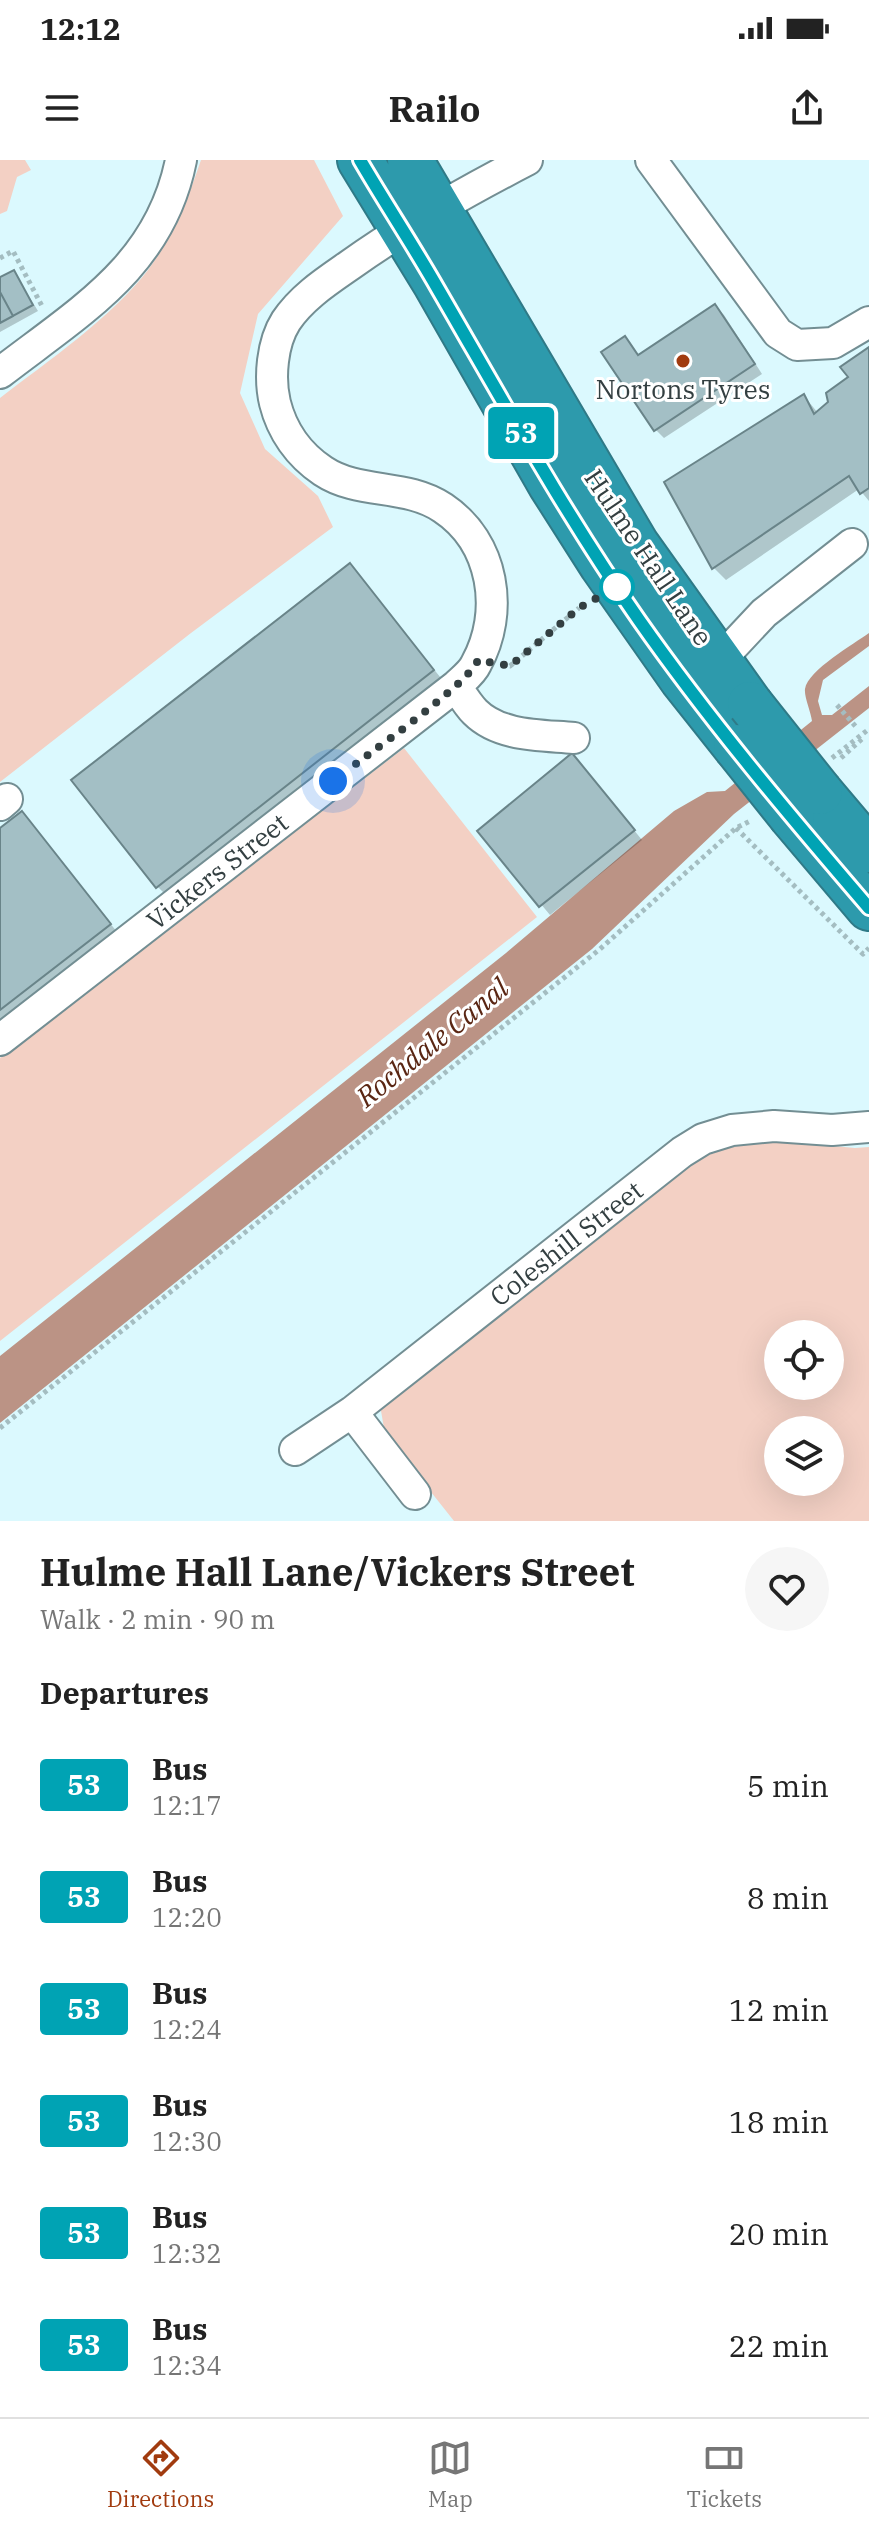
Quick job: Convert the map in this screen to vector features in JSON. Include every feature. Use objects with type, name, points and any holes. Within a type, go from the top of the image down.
[{"type":"highway","name":"Hulme Hall Lane","points":[[360,160],[419,218],[636,544],[719,661],[811,788],[869,850]]},
{"type":"highway","name":"Hulme Hall Lane","points":[[410,160],[419,218],[436,284],[551,485],[602,565],[682,679],[736,747],[811,788],[869,908]]},
{"type":"street","points":[[0,373],[107,291],[150,239],[175,192],[181,160]]},
{"type":"street","name":"Vickers Street","points":[[0,1040],[456,686],[475,667],[494,610],[482,555],[469,532],[442,507],[399,489],[347,483],[322,470],[294,446],[278,414],[271,385],[274,357],[285,322],[309,294],[419,218],[527,160]]},
{"type":"street","points":[[651,160],[778,333],[797,345],[833,343],[869,322]]},
{"type":"street","points":[[719,661],[764,613],[852,544]]},
{"type":"street","points":[[456,686],[475,712],[490,723],[515,732],[574,738]]},
{"type":"street","name":"Coleshill Street","points":[[295,1450],[352,1412],[682,1152],[703,1139],[732,1130],[774,1126],[832,1130],[869,1127]]},
{"type":"street","points":[[352,1412],[415,1494]]},
{"type":"path","points":[[0,258],[13,251],[56,330]]},
{"type":"path","points":[[478,660],[510,666],[579,608]]},
{"type":"path","points":[[837,705],[857,728]]},
{"type":"path","points":[[0,1428],[600,949],[736,828],[811,788],[869,731]]},
{"type":"path","points":[[736,828],[863,954],[869,948]]},
{"type":"shaded area","points":[[0,160],[25,160],[31,170],[17,177],[7,211],[0,214]]},
{"type":"shaded area","points":[[201,160],[314,160],[343,216],[258,314],[240,393],[265,449],[318,496],[333,527],[0,782],[0,398],[98,322],[133,288],[165,244]]},
{"type":"shaded area","points":[[404,748],[537,917],[0,1341],[0,1058]]},
{"type":"shaded area","points":[[780,1141],[869,1147],[869,1521],[454,1521],[385,1434],[380,1405],[667,1176],[712,1152],[750,1143]]},
{"type":"water","name":"Rochdale Canal","points":[[869,633],[869,646],[823,680],[818,701],[822,715],[832,715],[869,686],[869,708],[734,814],[592,949],[0,1423],[0,1356],[506,953],[674,811],[707,792],[725,791],[812,721],[805,692],[808,682],[823,666]]},
{"type":"building","points":[[14,270],[33,305],[13,316],[0,292],[0,277]]},
{"type":"building","points":[[0,292],[13,316],[0,323]]},
{"type":"building","points":[[715,304],[755,364],[654,431],[601,352],[625,336],[638,355]]},
{"type":"building","points":[[869,347],[869,488],[860,494],[849,476],[712,569],[664,482],[804,394],[814,414],[828,402],[826,393],[848,377],[840,367]]},
{"type":"building","points":[[350,563],[434,670],[156,888],[71,780]]},
{"type":"building","points":[[572,753],[635,830],[539,907],[477,831]]},
{"type":"building","points":[[22,811],[111,924],[0,1010],[0,828]]},
{"type":"bus line","name":"53","points":[[360,160],[436,284],[551,485],[638,619],[792,817],[869,908]]},
{"type":"place","name":"Nortons Tyres","points":[[683,361]]},
{"type":"route","points":[[333,781],[456,686],[478,660],[510,666],[579,608],[617,587]]}]
